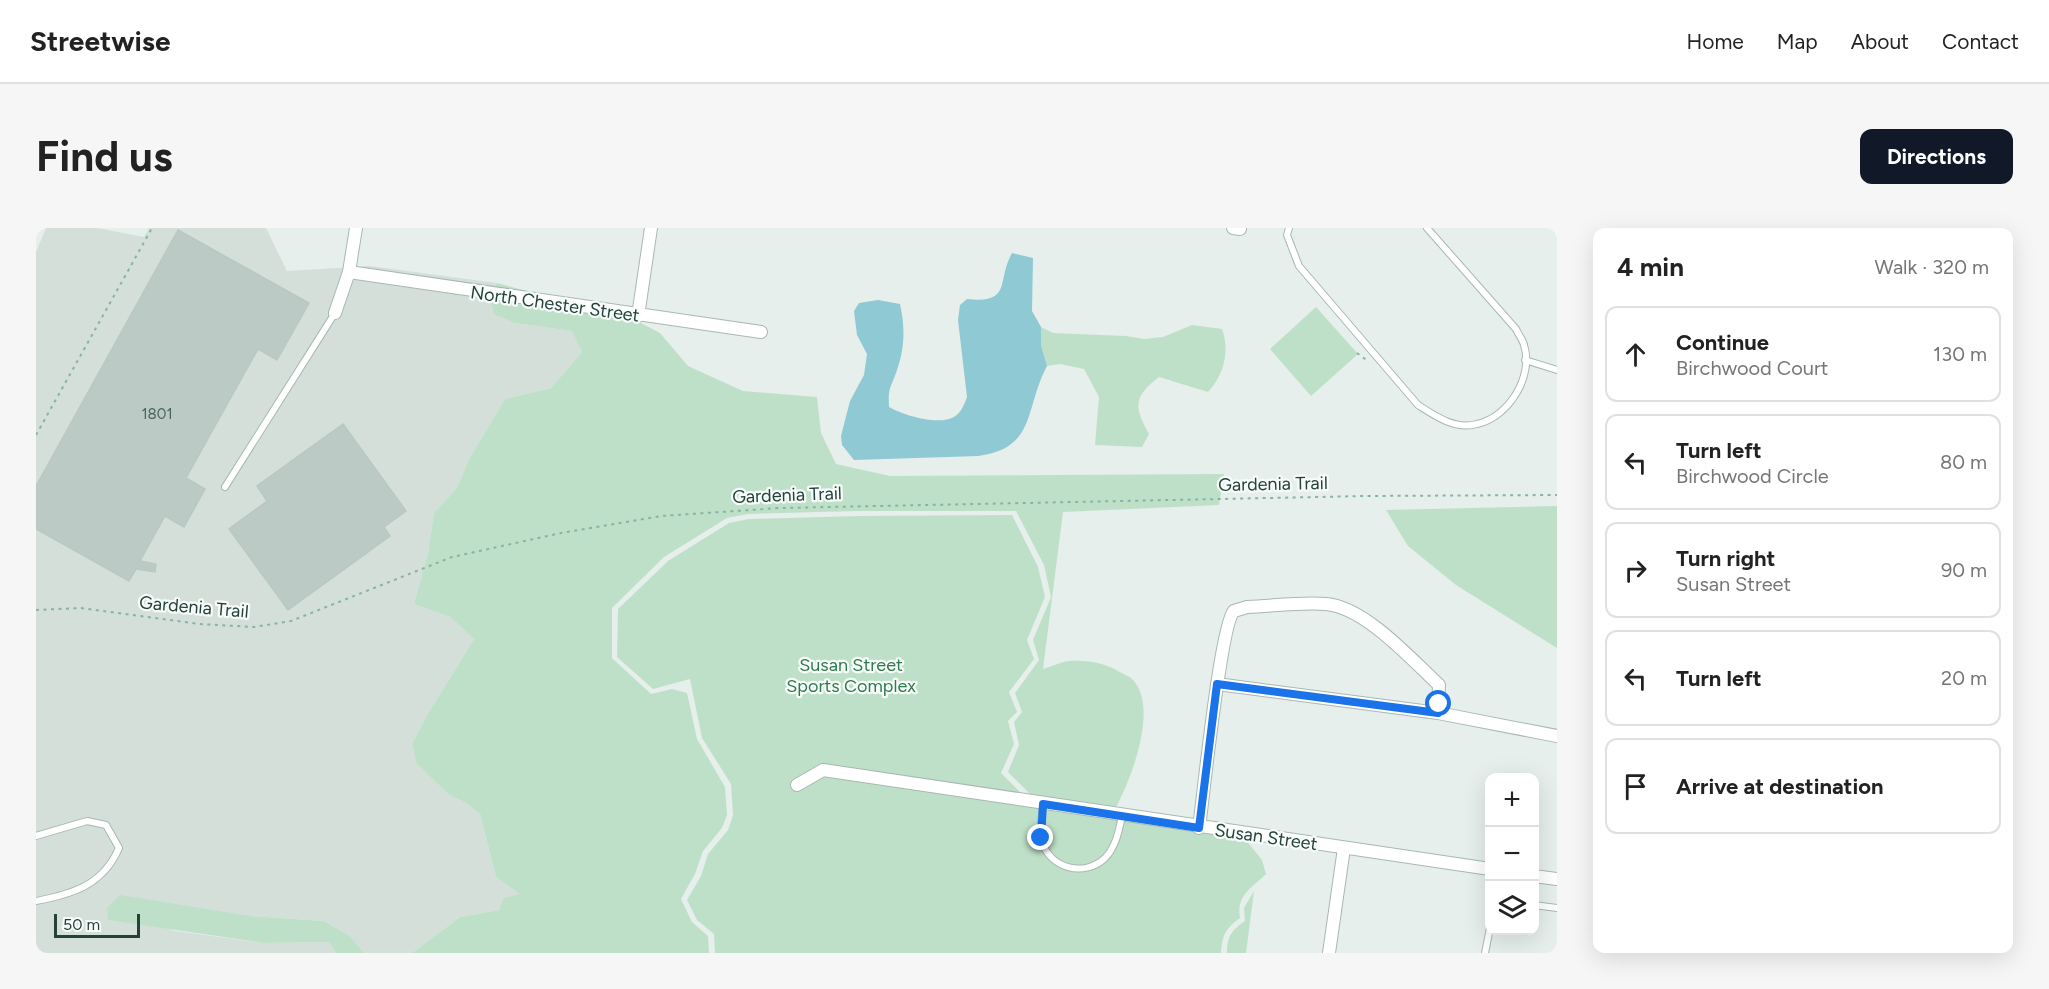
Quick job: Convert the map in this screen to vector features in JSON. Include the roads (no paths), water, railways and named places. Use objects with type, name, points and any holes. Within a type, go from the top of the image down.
[{"type":"street","points":[[335,313],[349,272],[356,228]]},
{"type":"street","points":[[638,316],[651,228]]},
{"type":"street","name":"North Chester Street","points":[[349,272],[638,316],[761,332]]},
{"type":"street","points":[[1199,828],[1217,684],[1227,626],[1234,611],[1247,607],[1328,604],[1353,612],[1401,650],[1439,685],[1438,713]]},
{"type":"street","points":[[1217,684],[1438,713],[1557,736]]},
{"type":"street","name":"Susan Street","points":[[797,785],[823,770],[1199,828],[1485,868]]},
{"type":"street","points":[[1329,953],[1344,848]]},
{"type":"street","points":[[1539,877],[1557,879]]},
{"type":"lane","points":[[1289,228],[1287,236],[1299,266],[1418,405],[1438,419],[1456,424],[1477,425],[1496,416],[1518,393],[1526,360],[1524,345],[1516,329],[1427,228]]},
{"type":"lane","points":[[225,487],[335,313]]},
{"type":"lane","points":[[1526,360],[1557,370]]},
{"type":"lane","points":[[1043,804],[1040,828],[1044,846],[1054,860],[1078,869],[1095,865],[1104,859],[1117,837],[1122,816]]},
{"type":"lane","points":[[36,836],[87,821],[106,825],[119,848],[111,868],[88,886],[36,901]]},
{"type":"lane","points":[[1539,906],[1557,908]]},
{"type":"lane","points":[[1485,953],[1489,935]]},
{"type":"water","points":[[1012,253],[1033,258],[1032,311],[1041,327],[1041,345],[1047,366],[1020,435],[1010,445],[997,452],[978,456],[854,460],[842,445],[841,436],[850,401],[864,375],[867,354],[857,335],[854,311],[859,303],[878,300],[900,304],[903,345],[890,391],[889,407],[930,420],[954,417],[959,413],[967,397],[958,320],[960,305],[967,299],[981,300],[997,294]]},
{"type":"park label","name":"Susan Street Sports Complex","points":[[851,675]]}]
